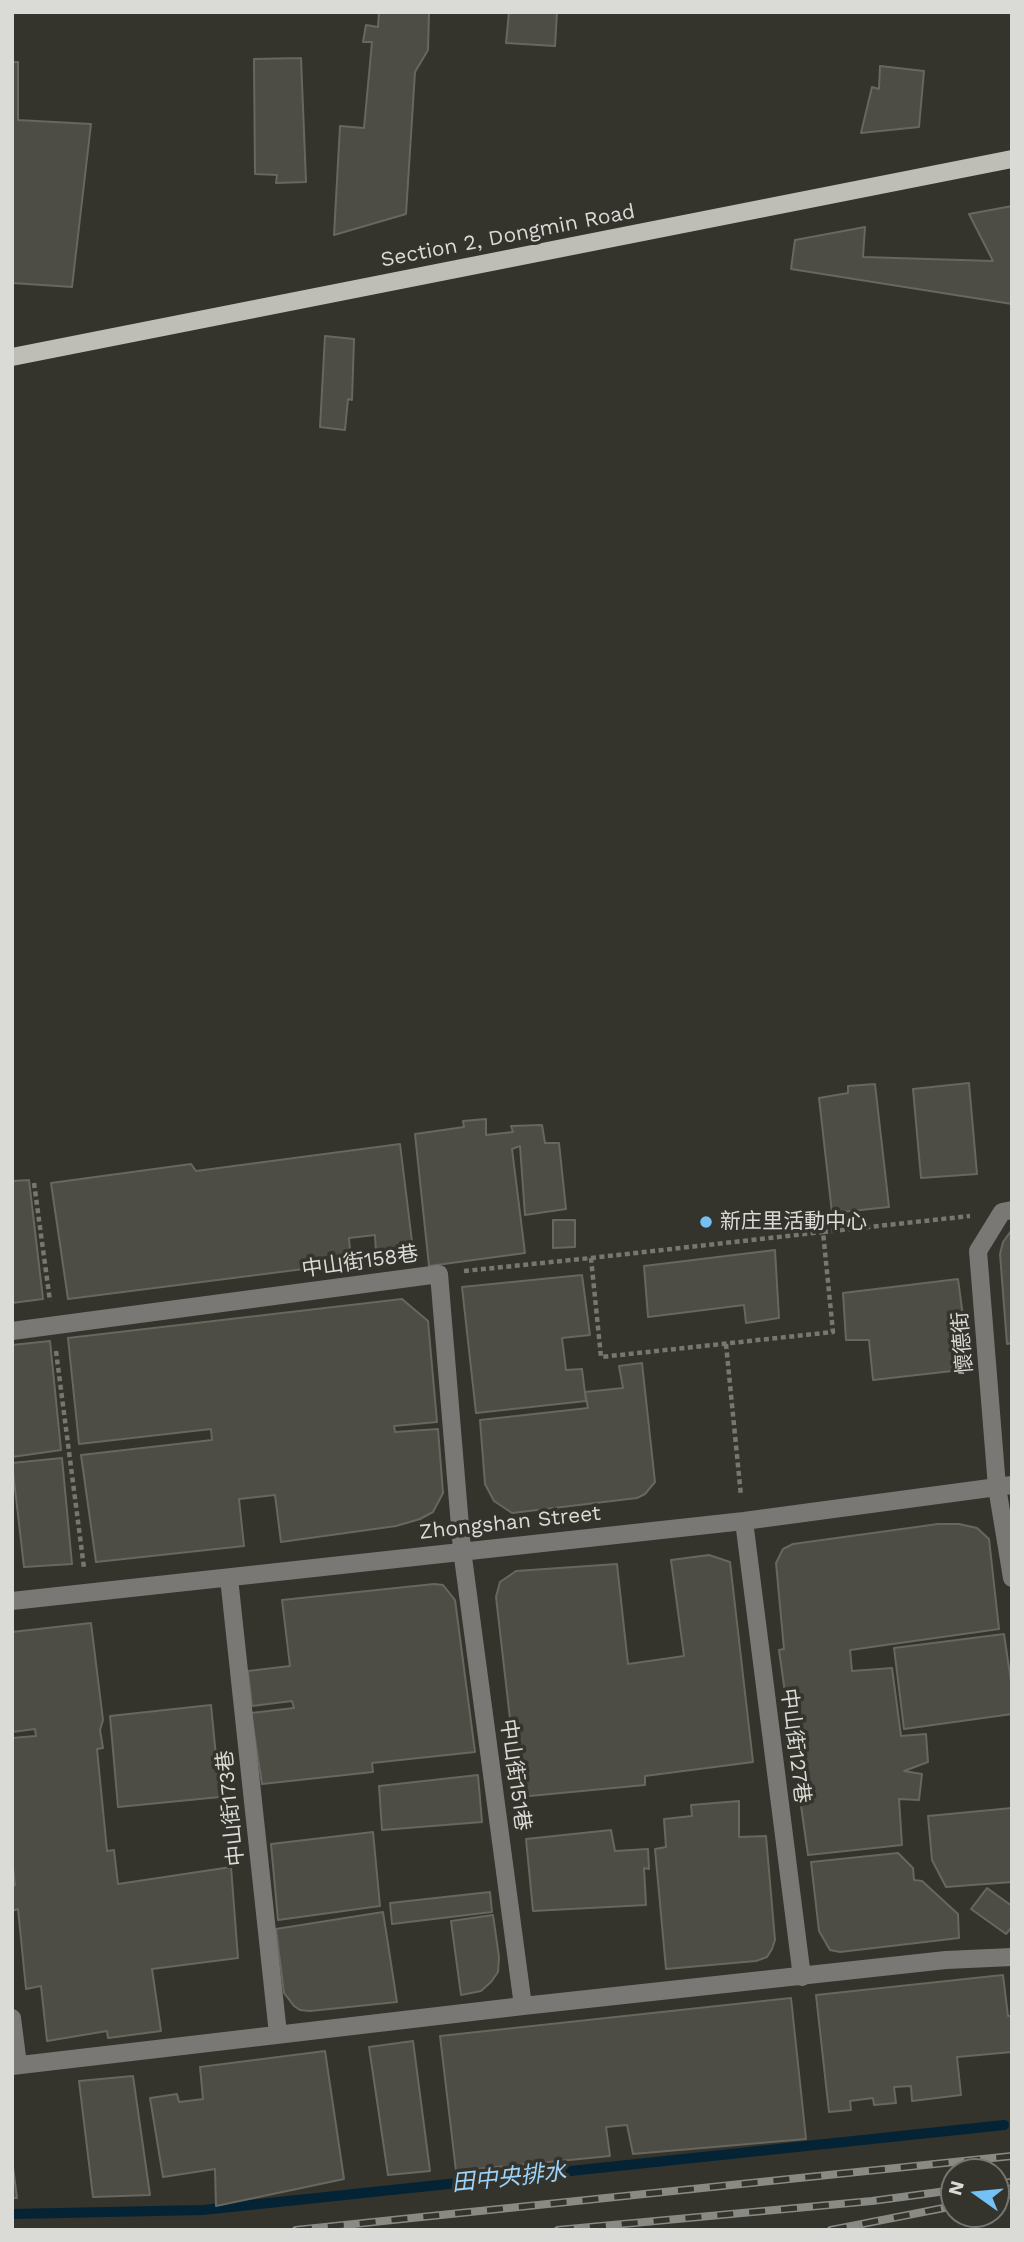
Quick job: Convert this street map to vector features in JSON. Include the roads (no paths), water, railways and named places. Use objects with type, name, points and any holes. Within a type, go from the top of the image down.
[{"type":"main road","name":"Section 2, Dongmin Road","points":[[12,357],[1012,159]]},
{"type":"street","name":"懷德街","points":[[1007,1211],[978,1251],[1005,1486],[1012,1578]]},
{"type":"street","name":"中山街158巷","points":[[12,1331],[439,1274],[462,1550]]},
{"type":"street","name":"Zhongshan Street","points":[[12,1601],[744,1521],[1005,1486]]},
{"type":"street","name":"中山街127巷","points":[[744,1521],[802,1977]]},
{"type":"street","name":"中山街151巷","points":[[462,1550],[523,2006]]},
{"type":"street","name":"中山街173巷","points":[[229,1578],[278,2034]]},
{"type":"street","points":[[12,2018],[15,2066],[523,2006],[946,1960],[1012,1957]]},
{"type":"waterway","name":"田中央排水","points":[[12,2214],[203,2210],[1004,2125]]},
{"type":"railway","points":[[296,2230],[1012,2156]]},
{"type":"railway","points":[[558,2230],[872,2201],[940,2192]]},
{"type":"railway","points":[[831,2230],[940,2209]]},
{"type":"place","name":"新庄里活動中心","points":[[706,1222]]}]
